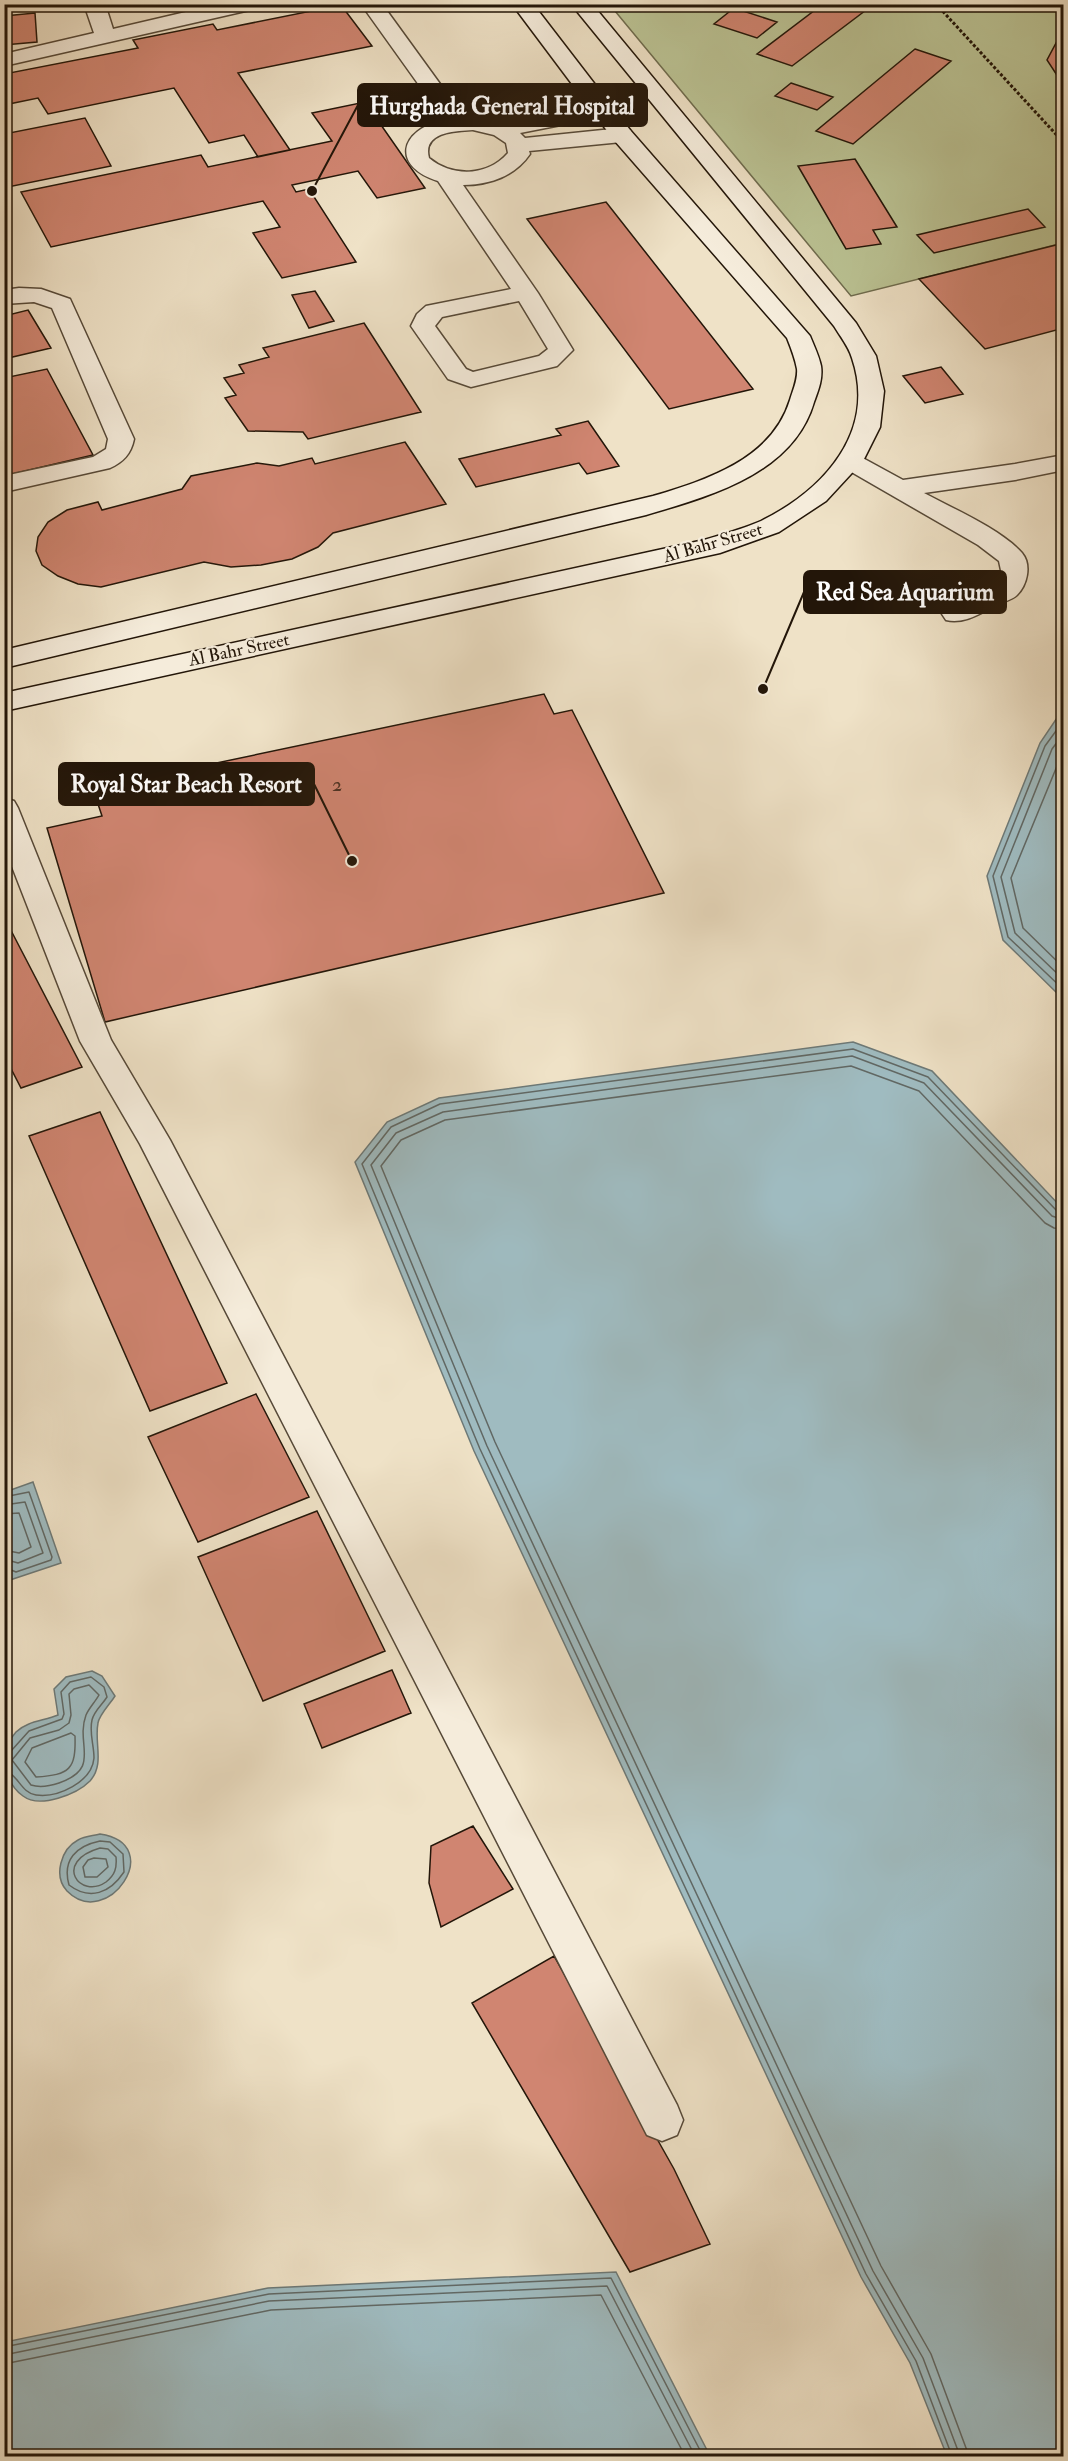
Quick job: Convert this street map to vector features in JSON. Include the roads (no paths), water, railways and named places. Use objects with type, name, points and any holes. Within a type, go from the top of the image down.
[{"type":"main road","points":[[94,4],[106,38]]},
{"type":"main road","points":[[168,4],[183,20]]},
{"type":"main road","points":[[4,60],[250,4]]},
{"type":"main road","points":[[371,4],[458,124]]},
{"type":"main road","name":"Al Bahr Street","points":[[4,659],[647,507],[696,493],[745,470],[782,440],[804,406],[809,371],[798,336],[622,135],[522,4]]},
{"type":"main road","name":"Al Bahr Street","points":[[4,702],[711,548],[770,526],[817,496],[850,461],[868,427],[872,391],[864,356],[844,323],[581,4]]},
{"type":"main road","points":[[502,130],[604,110]]},
{"type":"main road","points":[[473,123],[502,130],[516,140],[519,154],[514,162],[493,174],[461,178],[430,170],[419,162],[416,152],[418,142],[434,130],[473,123]]},
{"type":"main road","points":[[519,146],[622,135]]},
{"type":"main road","points":[[445,175],[526,293],[561,350],[548,361],[471,380],[457,374],[423,326],[425,319],[434,311],[526,293]]},
{"type":"main road","points":[[4,297],[30,294],[53,299],[62,304],[121,439],[120,448],[114,457],[101,463],[4,484]]},
{"type":"main road","points":[[850,461],[987,539],[1012,558],[1015,575],[1007,590],[955,614]]},
{"type":"main road","points":[[897,489],[1015,472],[1064,462]]},
{"type":"main road","points":[[4,808],[96,1041],[154,1140],[662,2120]]},
{"type":"water","points":[[1063,709],[1063,999],[1003,940],[987,876],[1040,743]]},
{"type":"water","points":[[853,1042],[932,1071],[1063,1209],[1063,2456],[947,2456],[910,2363],[861,2277],[474,1451],[355,1162],[387,1122],[439,1098]]},
{"type":"water","points":[[33,1482],[61,1563],[10,1580],[5,1565],[5,1492]]},
{"type":"water","points":[[92,1671],[102,1676],[115,1696],[99,1720],[97,1768],[90,1781],[68,1795],[48,1800],[30,1800],[16,1790],[8,1774],[6,1756],[11,1739],[20,1728],[58,1715],[54,1689],[66,1677]]},
{"type":"water","points":[[100,1834],[120,1841],[129,1853],[130,1867],[124,1882],[113,1894],[99,1901],[83,1901],[67,1891],[63,1885],[60,1878],[61,1863],[72,1844],[83,1838]]},
{"type":"water","points":[[616,2272],[710,2456],[5,2456],[5,2342],[268,2288]]},
{"type":"place","name":"Hurghada General Hospital","points":[[312,191]]},
{"type":"place","name":"Red Sea Aquarium","points":[[763,689]]},
{"type":"place","name":"Royal Star Beach Resort","points":[[352,861]]}]
